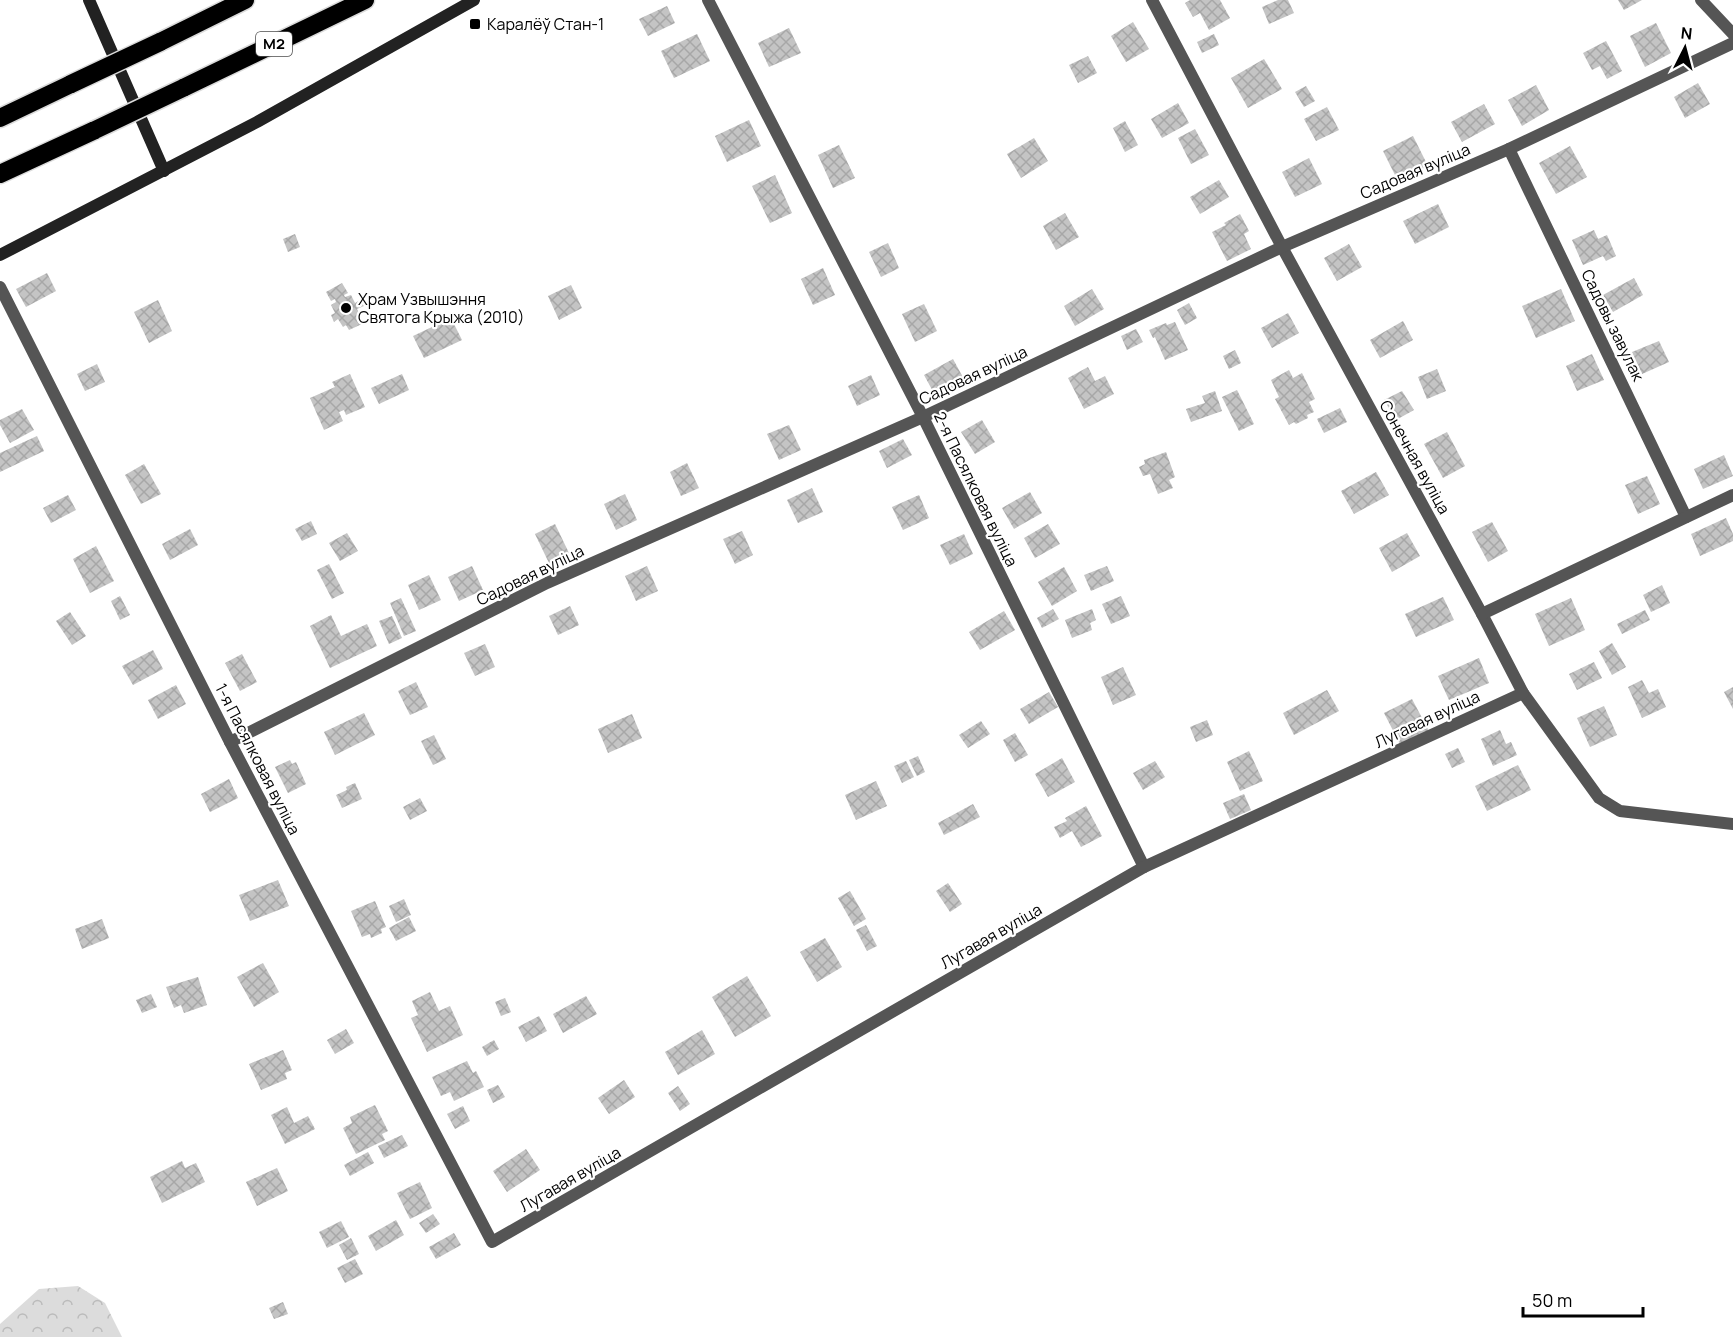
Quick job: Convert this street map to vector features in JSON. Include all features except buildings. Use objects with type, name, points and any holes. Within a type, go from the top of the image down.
[{"type":"highway","points":[[0,118],[245,0]]},
{"type":"highway","name":"М2","points":[[0,174],[365,0]]},
{"type":"main road","points":[[89,0],[164,171]]},
{"type":"main road","points":[[0,255],[257,122],[474,0]]},
{"type":"street","name":"2-я Пасялковая вуліца","points":[[708,0],[923,417],[1144,867]]},
{"type":"street","name":"Сонечная вуліца","points":[[1152,0],[1282,247],[1523,693],[1599,798],[1613,807],[1620,811],[1733,824]]},
{"type":"street","points":[[1701,0],[1733,34]]},
{"type":"street","name":"Садовая вуліца","points":[[230,742],[546,583],[923,417],[1282,247],[1509,149],[1733,43]]},
{"type":"street","name":"Садовы завулак","points":[[1509,149],[1686,517]]},
{"type":"street","name":"1-я Пасялковая вуліца","points":[[0,287],[230,742],[492,1242]]},
{"type":"street","points":[[1482,614],[1733,495]]},
{"type":"street","name":"Лугавая вуліца","points":[[492,1242],[1144,867],[1523,693]]},
{"type":"green space","points":[[78,1286],[105,1303],[122,1337],[0,1337],[0,1324],[39,1289]]},
{"type":"place","name":"Каралёў Стан-1","points":[[475,24]]},
{"type":"place","name":"Храм Узвышэння Святога Крыжа (2010)","points":[[346,308]]}]
